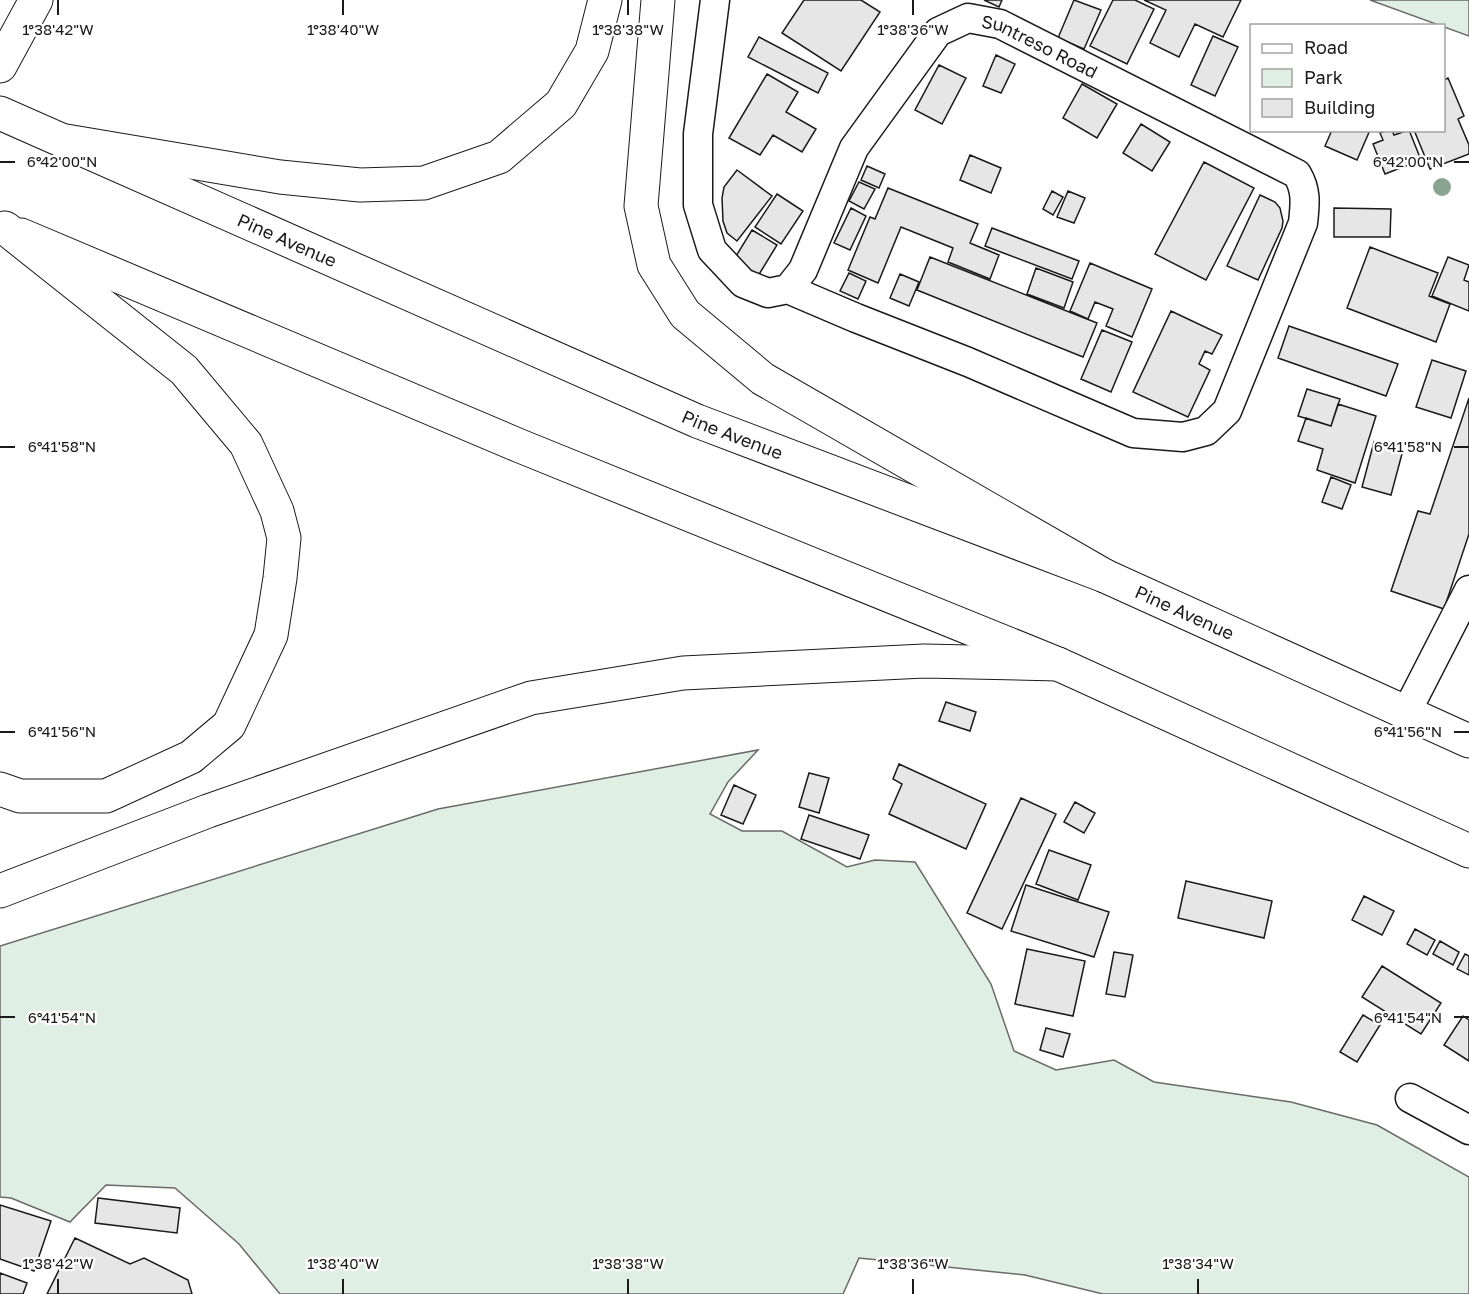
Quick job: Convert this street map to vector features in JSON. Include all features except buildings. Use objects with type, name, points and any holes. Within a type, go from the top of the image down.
[{"type":"main road","points":[[0,66],[36,0]]},
{"type":"main road","points":[[66,141],[280,177],[360,185],[424,183],[499,157],[561,104],[592,51],[605,0]]},
{"type":"main road","points":[[658,0],[641,206],[654,265],[685,314],[763,379],[1105,576]]},
{"type":"main road","name":"Pine Avenue","points":[[0,113],[697,421],[1105,576],[1469,741]]},
{"type":"main road","points":[[3,227],[519,446],[1058,664],[1469,851]]},
{"type":"main road","points":[[0,789],[20,796],[106,796],[190,757],[229,725],[271,636],[284,538],[277,511],[246,444],[184,370],[3,227]]},
{"type":"main road","points":[[0,891],[208,811],[531,698],[683,673],[924,661],[1058,664]]},
{"type":"street","points":[[715,0],[698,134],[698,205],[712,250],[743,283],[768,292],[788,289]]},
{"type":"street","name":"Suntreso Road","points":[[968,18],[1000,24],[1297,174],[1304,186],[1306,201],[1303,223],[1227,411],[1206,431],[1183,437],[1133,433],[968,362],[788,289],[803,270],[854,148],[938,32],[968,18]]},
{"type":"street","points":[[1406,713],[1469,590]]},
{"type":"street","points":[[1410,1098],[1469,1130]]},
{"type":"green space","points":[[1370,0],[1469,0],[1469,36],[1445,27],[1445,24],[1436,24]]},
{"type":"green space","points":[[758,750],[728,782],[710,814],[742,831],[782,831],[847,867],[875,860],[915,862],[991,984],[1014,1051],[1056,1070],[1114,1060],[1154,1082],[1291,1102],[1377,1125],[1469,1177],[1469,1294],[1103,1294],[1025,1275],[859,1258],[843,1294],[280,1294],[239,1244],[175,1188],[106,1185],[70,1222],[11,1198],[0,1197],[0,946],[438,809]]}]
